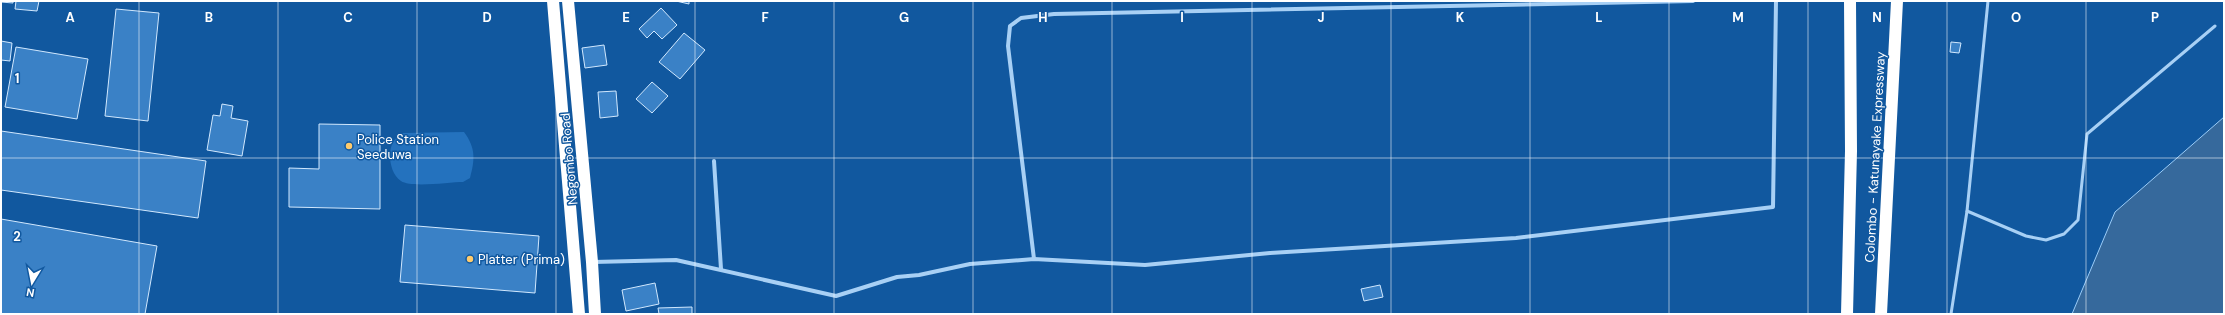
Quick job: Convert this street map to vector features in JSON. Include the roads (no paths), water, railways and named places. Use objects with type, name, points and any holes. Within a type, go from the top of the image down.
[{"type":"highway","name":"Negombo Road","points":[[553,1],[579,314]]},
{"type":"highway","name":"Negombo Road","points":[[568,1],[592,262],[595,314]]},
{"type":"highway","name":"Colombo - Katunayake Expressway","points":[[1847,314],[1851,151],[1850,1]]},
{"type":"highway","name":"Colombo - Katunayake Expressway","points":[[1881,314],[1897,1]]},
{"type":"street","points":[[1034,259],[1008,46],[1010,26],[1021,18],[1054,14],[1693,1]]},
{"type":"street","points":[[592,262],[676,260],[836,296],[897,277],[918,275],[970,264],[1034,259],[1145,265],[1270,253],[1516,238],[1773,207],[1776,1]]},
{"type":"street","points":[[714,161],[721,269]]},
{"type":"lane","points":[[1951,314],[1967,211],[1988,1]]},
{"type":"lane","points":[[1967,211],[2026,236],[2046,240],[2064,234],[2078,220],[2087,134],[2215,26]]},
{"type":"place","name":"Police Station Seeduwa","points":[[349,146]]},
{"type":"place","name":"Platter (Prima)","points":[[470,259]]}]
